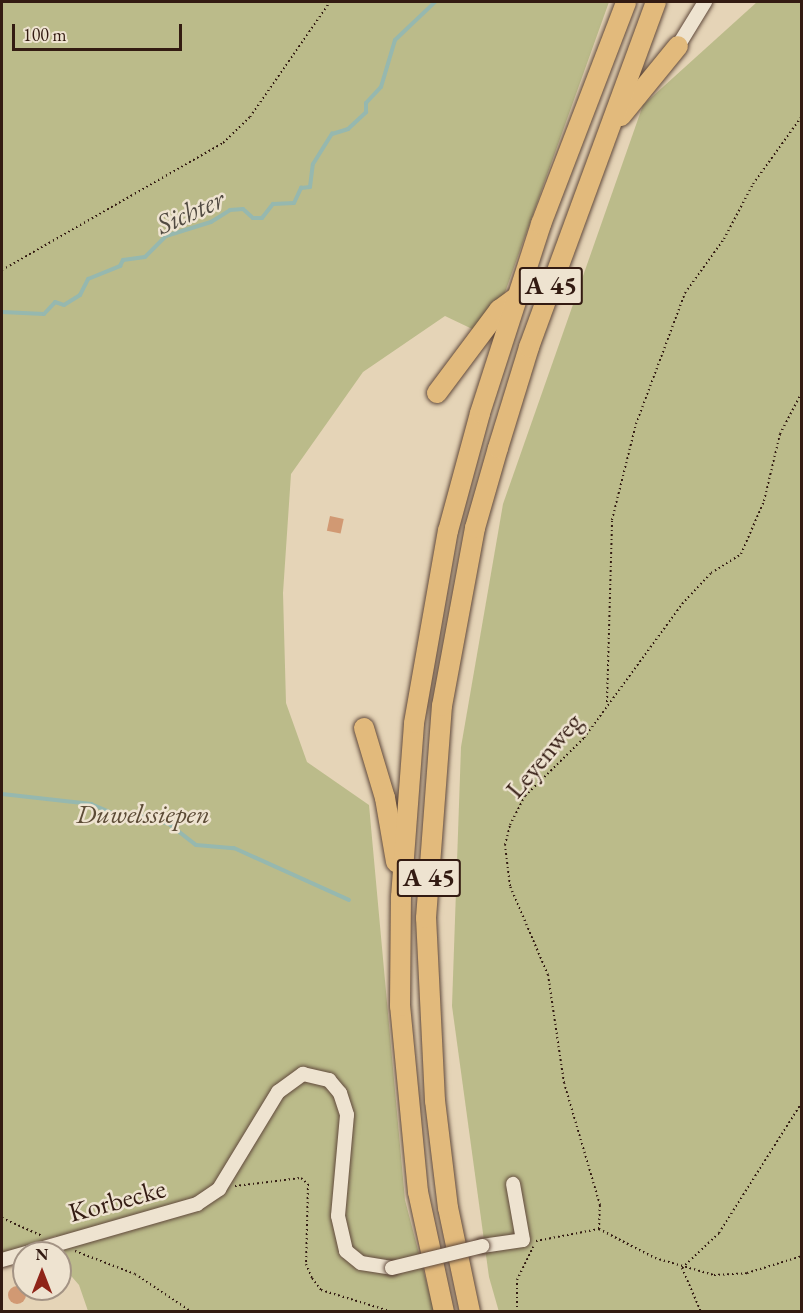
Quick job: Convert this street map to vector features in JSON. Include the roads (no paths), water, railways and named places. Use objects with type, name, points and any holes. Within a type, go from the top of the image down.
[{"type":"highway","name":"A 45","points":[[444,1311],[418,1192],[408,1112],[400,1006],[401,897],[414,723],[428,628],[448,531],[518,296],[626,2]]},
{"type":"highway","name":"A 45","points":[[470,1311],[448,1208],[435,1101],[426,918],[442,706],[475,528],[498,448],[529,347],[656,2]]},
{"type":"highway","points":[[611,126],[678,46]]},
{"type":"highway","points":[[438,393],[499,310],[518,296]]},
{"type":"highway","points":[[364,728],[385,798],[401,897]]},
{"type":"street","points":[[678,46],[705,2]]},
{"type":"street","name":"Korbecke","points":[[2,1260],[58,1240],[197,1204],[219,1189],[230,1167],[278,1092],[290,1080],[303,1074],[329,1080],[340,1093],[346,1115],[338,1233],[346,1251],[361,1263],[392,1268],[482,1246],[523,1240],[513,1184]]},
{"type":"waterway","name":"Sichter","points":[[2,312],[44,314],[55,302],[64,305],[80,295],[88,279],[120,266],[123,260],[145,257],[166,236],[211,222],[230,210],[243,209],[253,218],[262,218],[273,204],[294,203],[301,188],[310,187],[313,164],[332,134],[348,129],[366,112],[366,103],[381,87],[395,40],[435,2]]},
{"type":"waterway","points":[[2,794],[91,804],[119,816],[133,813],[169,824],[196,845],[234,848],[349,900]]},
{"type":"park label","name":"Duwelssiepen","points":[[143,814]]}]
